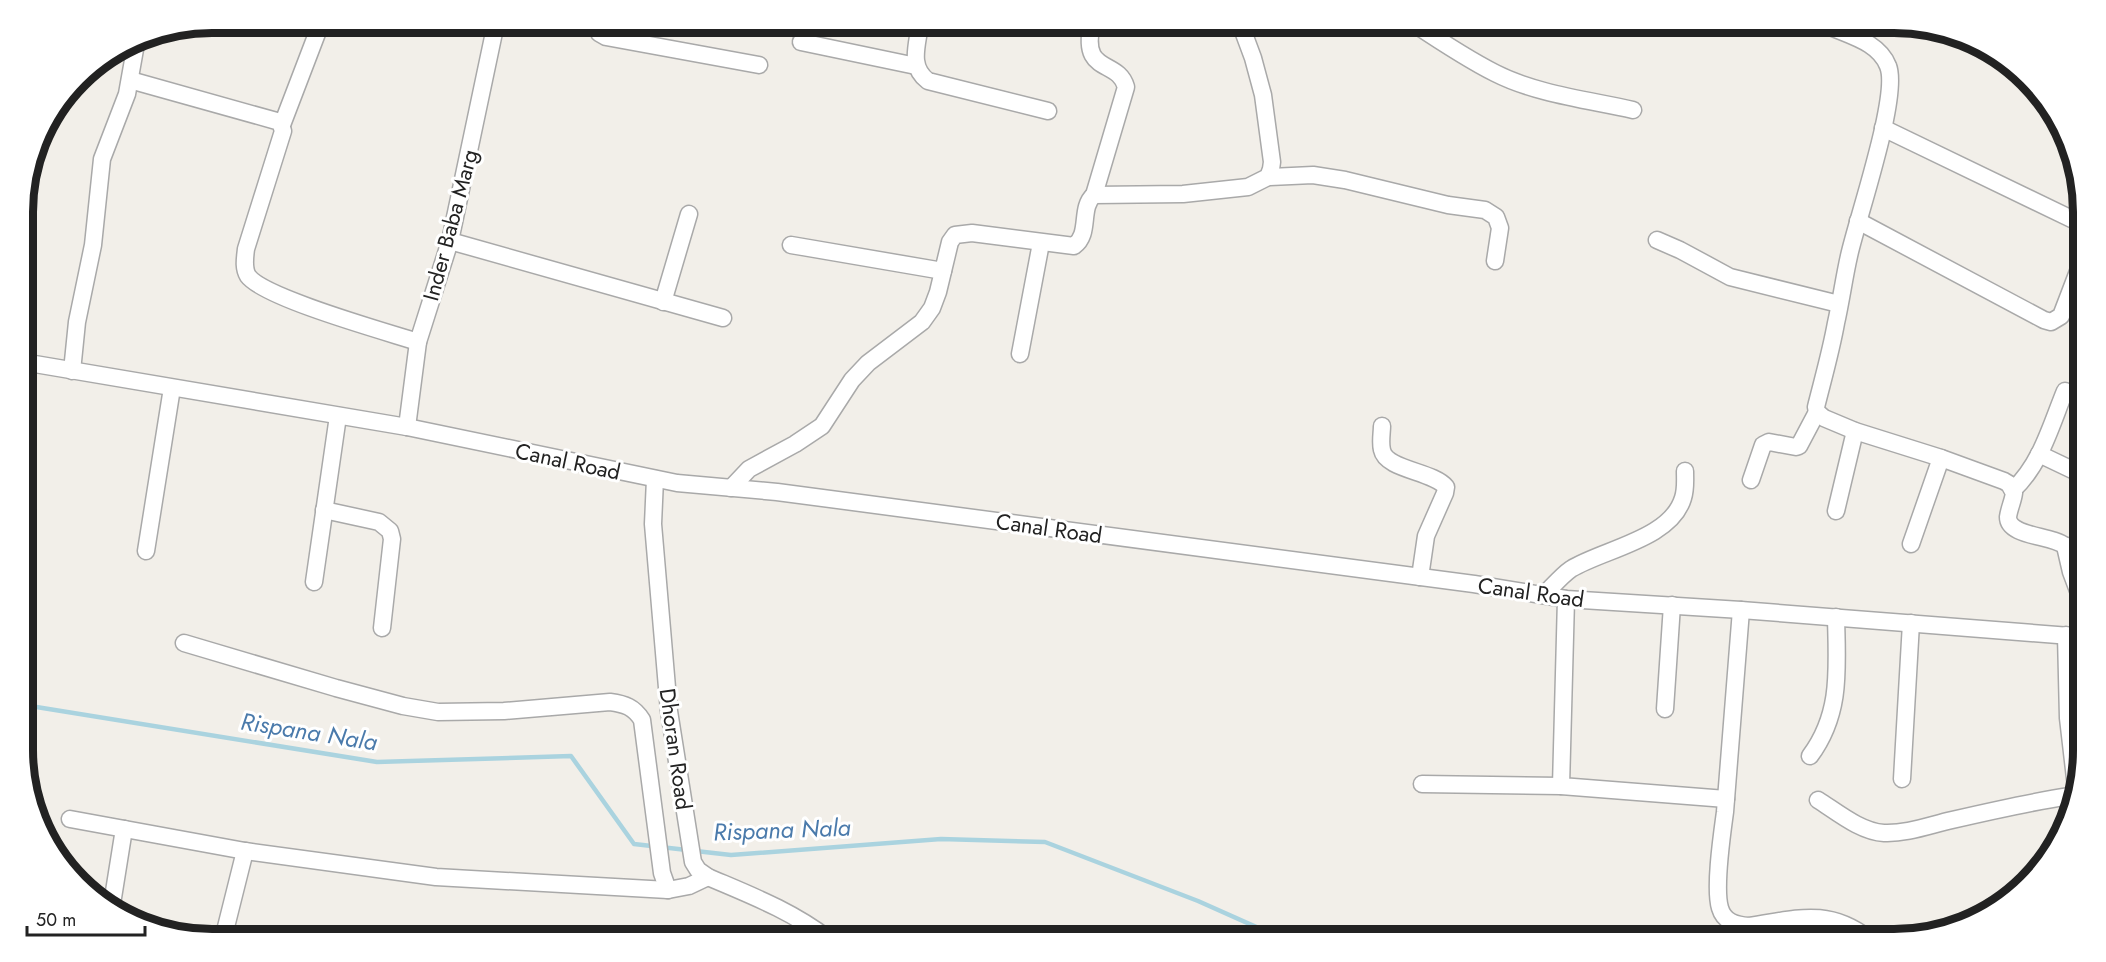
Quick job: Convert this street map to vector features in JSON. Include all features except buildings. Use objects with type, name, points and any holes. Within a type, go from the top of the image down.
[{"type":"street","points":[[317,33],[282,125],[280,144],[246,249],[244,262],[248,276],[255,283],[298,304],[418,342]]},
{"type":"street","name":"Inder Baba Marg","points":[[407,427],[418,342],[450,241],[494,33]]},
{"type":"street","points":[[599,33],[606,37],[759,65]]},
{"type":"street","points":[[919,33],[916,66],[928,81],[1048,111]]},
{"type":"street","points":[[731,488],[749,469],[795,444],[822,426],[852,380],[868,363],[922,322],[932,308],[950,242],[955,235],[972,234],[1067,246],[1077,244],[1082,237],[1089,200],[1094,195],[1126,87],[1119,77],[1091,53],[1090,33]]},
{"type":"street","points":[[1244,33],[1263,95],[1272,162],[1268,177]]},
{"type":"street","points":[[1431,33],[1510,80],[1551,92],[1633,110]]},
{"type":"street","points":[[1751,480],[1763,445],[1768,442],[1799,446],[1817,412],[1816,407],[1858,221],[1883,128],[1892,82],[1891,74],[1884,57],[1874,46],[1846,33]]},
{"type":"street","points":[[801,42],[916,66]]},
{"type":"street","points":[[72,371],[77,322],[93,245],[102,159],[127,94],[135,50]]},
{"type":"street","points":[[130,80],[277,120],[282,125]]},
{"type":"street","points":[[1883,128],[2073,220]]},
{"type":"street","points":[[1094,195],[1182,194],[1248,187],[1268,177],[1313,176],[1345,180],[1448,205],[1492,213],[1500,228],[1495,261]]},
{"type":"street","points":[[663,303],[689,214]]},
{"type":"street","points":[[1858,221],[2044,321],[2057,320],[2061,316],[2073,285]]},
{"type":"street","points":[[1657,240],[1680,249],[1730,277],[1839,304]]},
{"type":"street","points":[[450,241],[663,303],[723,318]]},
{"type":"street","points":[[1020,354],[1041,243]]},
{"type":"street","points":[[791,245],[943,271]]},
{"type":"street","name":"Canal Road","points":[[33,364],[407,427],[676,483],[800,495],[1420,577],[1566,599],[2073,635]]},
{"type":"street","points":[[146,551],[172,388]]},
{"type":"street","points":[[2013,490],[2029,473],[2039,454],[2065,391]]},
{"type":"street","points":[[1817,412],[1824,418],[1855,431],[2004,481],[2013,490],[2014,497],[2008,517],[2014,529],[2052,538],[2065,546],[2073,547]]},
{"type":"street","points":[[314,582],[338,416]]},
{"type":"street","points":[[1382,426],[1381,448],[1388,459],[1437,480],[1446,487],[1426,536],[1420,577]]},
{"type":"street","points":[[1836,511],[1855,431]]},
{"type":"street","points":[[2039,454],[2073,470]]},
{"type":"street","points":[[1911,544],[1941,458]]},
{"type":"street","points":[[1544,595],[1570,570],[1655,531],[1671,518],[1683,500],[1685,471]]},
{"type":"street","name":"Dhoran Road","points":[[655,479],[653,524],[669,711],[693,862],[698,870],[708,877],[776,906],[815,929]]},
{"type":"street","points":[[324,510],[379,522],[390,531],[392,539],[382,628]]},
{"type":"street","points":[[2065,546],[2073,577]]},
{"type":"street","points":[[1561,786],[1566,599]]},
{"type":"street","points":[[1665,709],[1672,606]]},
{"type":"street","points":[[1741,610],[1719,892],[1720,908],[1725,918],[1737,925],[1749,926],[1822,917],[1855,929]]},
{"type":"street","points":[[1810,756],[1820,744],[1835,704],[1836,617]]},
{"type":"street","points":[[1902,778],[1911,623]]},
{"type":"street","points":[[2066,635],[2068,718],[2072,757]]},
{"type":"street","points":[[184,643],[336,688],[426,710],[458,713],[610,702],[627,706],[634,710],[642,720],[662,873],[668,890]]},
{"type":"street","points":[[1422,784],[1561,786],[1726,799]]},
{"type":"street","points":[[1818,800],[1854,822],[1870,830],[1883,833],[1909,830],[2020,804],[2067,797]]},
{"type":"street","points":[[70,819],[245,850],[436,877],[668,890],[689,886],[708,877]]},
{"type":"street","points":[[113,898],[124,829]]},
{"type":"street","points":[[225,929],[245,850]]},
{"type":"waterway","name":"Rispana Nala","points":[[33,706],[377,762],[571,756],[634,844],[731,855],[941,839],[1045,842],[1198,901],[1261,929]]}]
